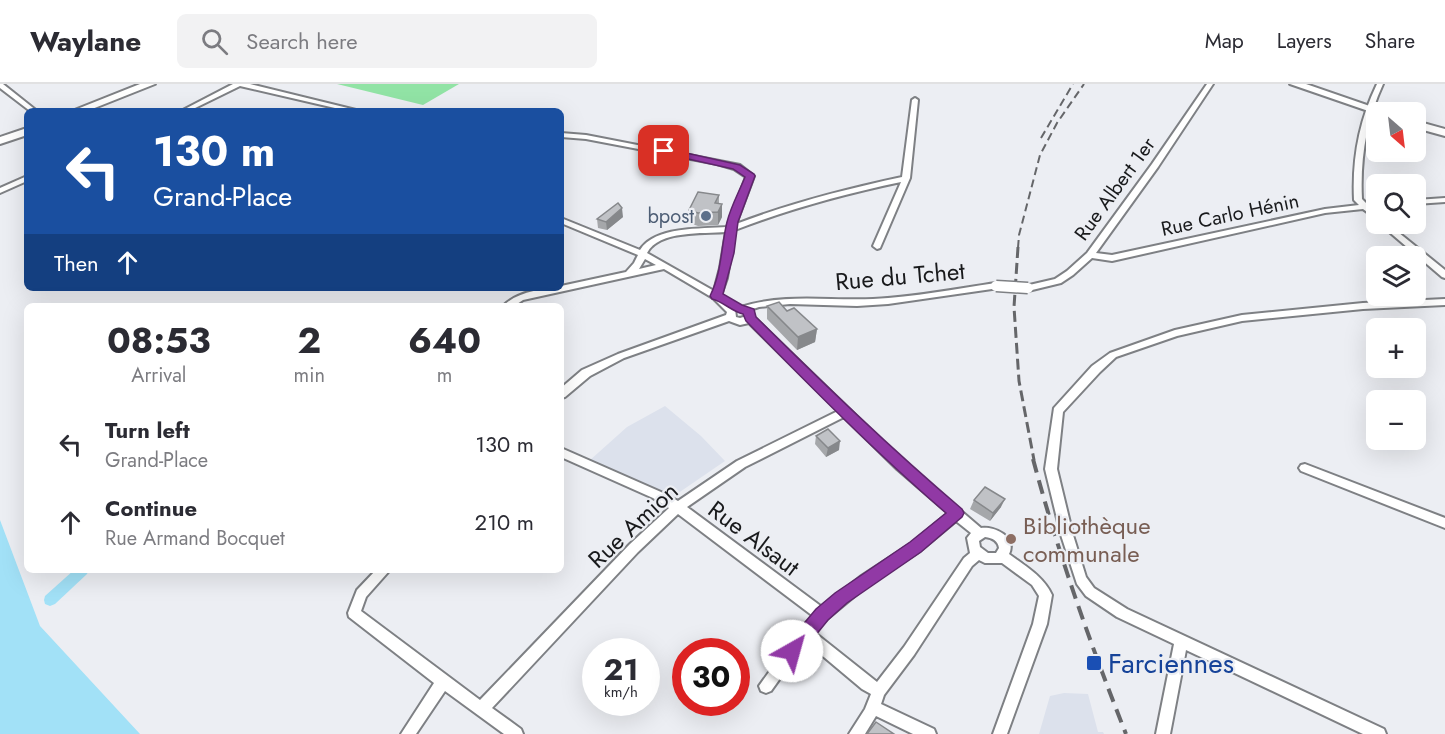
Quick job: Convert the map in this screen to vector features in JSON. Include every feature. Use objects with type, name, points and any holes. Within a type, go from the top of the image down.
[{"type":"main road","points":[[77,108],[142,84]]},
{"type":"main road","points":[[85,108],[150,84]]},
{"type":"main road","points":[[1295,84],[1366,107]]},
{"type":"main road","points":[[1426,127],[1445,133]]},
{"type":"main road","points":[[0,140],[24,130]]},
{"type":"street","points":[[190,108],[240,84],[344,108]]},
{"type":"street","name":"Rue Albert 1er","points":[[1028,288],[1058,281],[1090,255],[1168,147],[1210,84]]},
{"type":"street","points":[[1372,102],[1380,84]]},
{"type":"street","points":[[0,85],[30,108]]},
{"type":"street","points":[[877,246],[906,178],[915,100]]},
{"type":"street","points":[[1366,116],[1357,180],[1358,200],[1366,208]]},
{"type":"street","points":[[564,135],[586,137],[737,167],[750,176],[732,229],[721,286],[716,296]]},
{"type":"street","points":[[628,274],[638,267],[646,243],[664,235],[732,229],[775,212],[835,194],[906,178]]},
{"type":"street","points":[[0,191],[24,179]]},
{"type":"street","points":[[1426,201],[1445,200]]},
{"type":"street","name":"Rue Carlo Hénin","points":[[1090,255],[1112,258],[1366,205]]},
{"type":"street","points":[[564,221],[665,266],[741,313],[901,466],[979,532],[989,532],[1002,540],[1005,549],[1002,556],[990,560],[977,554],[972,541],[979,532]]},
{"type":"street","points":[[1396,234],[1445,275]]},
{"type":"street","points":[[564,288],[665,266]]},
{"type":"street","name":"Rue du Tchet","points":[[564,391],[586,373],[621,356],[774,302],[892,301],[996,286],[1028,288]]},
{"type":"street","points":[[512,303],[520,298],[552,291]]},
{"type":"street","points":[[1379,734],[1122,613],[1090,592],[1082,580],[1067,535],[1051,469],[1058,411],[1096,369],[1113,355],[1175,333],[1242,318],[1363,306],[1445,302]]},
{"type":"street","name":"Rue Amion","points":[[482,708],[634,548],[678,507],[741,464],[845,412]]},
{"type":"street","name":"Rue Alsaut","points":[[564,453],[657,495],[678,507],[822,615]]},
{"type":"street","points":[[1305,468],[1445,523]]},
{"type":"street","points":[[766,686],[805,633],[822,615],[864,581],[915,547],[957,513]]},
{"type":"street","points":[[856,734],[873,707],[879,691],[909,651],[968,562],[977,554]]},
{"type":"street","points":[[1000,734],[1040,624],[1046,595],[1036,581],[1002,556]]},
{"type":"street","points":[[381,573],[361,594],[354,613],[443,682],[516,734]]},
{"type":"street","points":[[805,633],[867,684],[879,691]]},
{"type":"street","points":[[1163,734],[1181,641]]},
{"type":"street","points":[[408,734],[443,682]]},
{"type":"street","points":[[873,707],[929,734]]},
{"type":"shaded area","points":[[665,406],[701,436],[725,461],[671,498],[589,461],[627,427]]},
{"type":"shaded area","points":[[1064,693],[1088,694],[1098,732],[1104,734],[1039,734],[1050,696]]},
{"type":"green space","points":[[337,84],[459,84],[423,105]]},
{"type":"water","points":[[0,520],[40,626],[140,734],[0,734]]},
{"type":"building","points":[[698,192],[719,195],[715,203],[722,204],[718,212],[698,213],[689,210]]},
{"type":"building","points":[[618,203],[622,208],[606,222],[597,219]]},
{"type":"building","points":[[779,302],[787,311],[794,308],[817,329],[798,337],[767,306]]},
{"type":"building","points":[[828,429],[840,441],[828,448],[816,436]]},
{"type":"building","points":[[985,487],[1005,499],[993,513],[974,500]]},
{"type":"building","points":[[876,722],[894,734],[867,734]]},
{"type":"waterway","points":[[50,600],[80,573]]},
{"type":"railway","points":[[1041,138],[1073,84]]},
{"type":"railway","points":[[1018,248],[1019,235],[1040,155],[1057,123],[1084,84]]},
{"type":"railway","points":[[1018,247],[1014,307],[1019,381],[1034,460]]},
{"type":"railway","points":[[1033,459],[1075,598],[1126,734]]},
{"type":"place","name":"bpost","points":[[706,216]]},
{"type":"place","name":"Bibliothèque communale","points":[[1011,539]]},
{"type":"place","name":"Farciennes","points":[[1094,663]]},
{"type":"route","points":[[664,151],[737,167],[750,176],[733,222],[721,286],[716,296],[725,298],[738,308],[749,311],[750,318],[854,421],[920,483],[957,513],[915,547],[841,598],[805,633],[792,651]]}]
